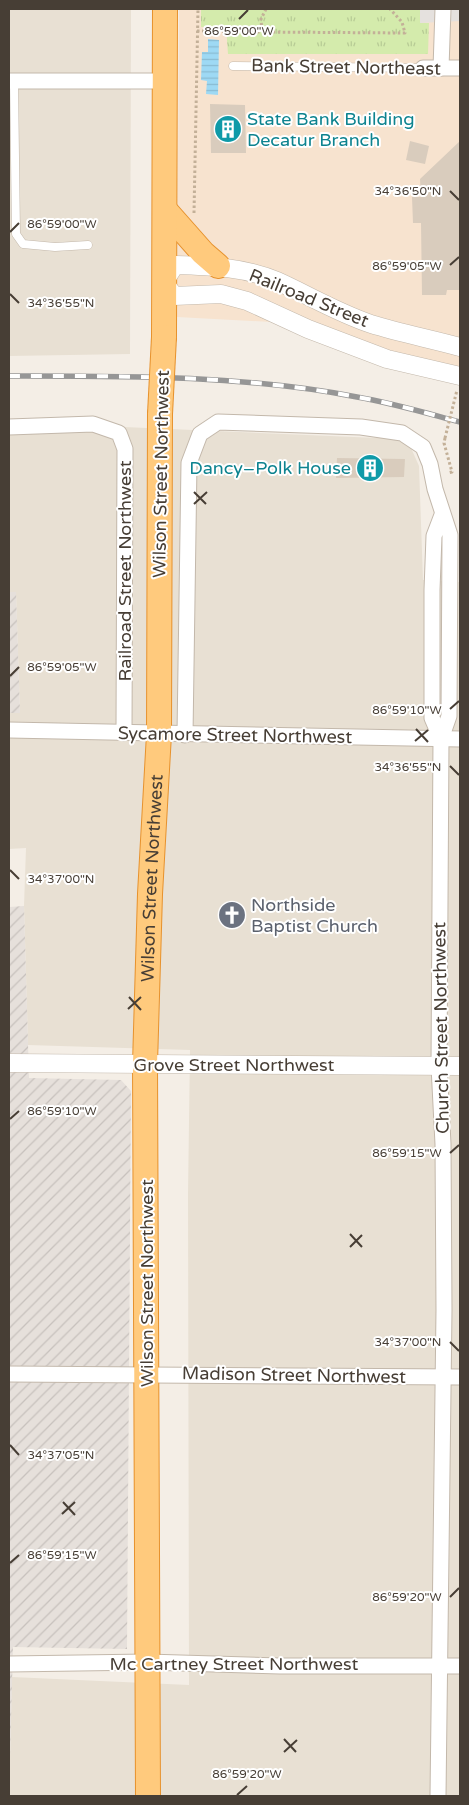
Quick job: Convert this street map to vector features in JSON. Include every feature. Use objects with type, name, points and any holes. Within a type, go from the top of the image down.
[{"type":"highway","name":"Wilson Street Northwest","points":[[148,1796],[148,1374],[145,1064],[150,894],[159,734],[160,414],[164,338],[165,9]]},
{"type":"highway","points":[[165,210],[192,242],[218,266]]},
{"type":"street","points":[[441,68],[443,9]]},
{"type":"street","name":"Bank Street Northeast","points":[[423,68],[460,68]]},
{"type":"street","points":[[12,81],[165,81]]},
{"type":"street","name":"Railroad Street","points":[[164,282],[175,265],[218,266],[256,274],[276,280],[313,300],[372,324],[460,347]]},
{"type":"street","points":[[164,282],[174,296],[221,294],[248,301],[308,329],[386,359],[458,383]]},
{"type":"street","name":"Church Street Northwest","points":[[185,735],[189,463],[200,434],[218,422],[361,428],[402,433],[423,447],[430,464],[442,515],[450,535],[449,716],[441,739],[439,1066],[443,1144],[438,1796]]},
{"type":"street","name":"Railroad Street Northwest","points":[[9,427],[93,424],[119,433],[125,449],[124,733]]},
{"type":"street","name":"Sycamore Street Northwest","points":[[9,730],[460,739]]},
{"type":"street","name":"Grove Street Northwest","points":[[9,1064],[460,1066]]},
{"type":"street","name":"Madison Street Northwest","points":[[9,1374],[460,1377]]},
{"type":"street","name":"Mc Cartney Street Northwest","points":[[9,1664],[147,1662],[280,1666],[460,1666]]},
{"type":"lane","name":"Bank Street Northeast","points":[[233,66],[423,68]]},
{"type":"lane","points":[[12,81],[16,234],[24,244],[55,247],[88,245]]},
{"type":"path","points":[[197,219],[193,212],[198,9]]},
{"type":"path","points":[[262,32],[261,19],[266,9]]},
{"type":"path","points":[[197,30],[405,34],[402,22],[390,9]]},
{"type":"path","points":[[445,438],[458,383]]},
{"type":"shaded area","points":[[9,9],[131,9],[130,354],[9,356]]},
{"type":"shaded area","points":[[179,9],[460,9],[460,382],[385,365],[332,348],[271,322],[177,317]]},
{"type":"shaded area","points":[[420,9],[460,9],[460,21],[420,23]]},
{"type":"shaded area","points":[[9,422],[401,439],[411,448],[419,466],[423,580],[460,582],[460,1796],[9,1796],[12,1677],[189,1685],[188,1194],[190,1050],[28,1045],[24,906],[26,848],[9,849],[9,713],[20,713],[16,593],[9,592]]},
{"type":"shaded area","points":[[9,592],[16,592],[20,713],[9,713]]},
{"type":"shaded area","points":[[24,906],[29,1078],[121,1080],[131,1091],[127,1649],[13,1647],[9,1795],[9,907]]},
{"type":"green space","points":[[201,9],[420,9],[420,23],[429,23],[428,54],[228,54],[226,27],[201,27]]},
{"type":"water","points":[[208,39],[219,40],[218,95],[206,94],[207,81],[201,80],[202,52],[208,52]]},
{"type":"building","name":"State Bank Building Decatur Branch","points":[[210,104],[245,105],[246,153],[211,153]]},
{"type":"building","points":[[410,141],[429,146],[425,164],[406,160]]},
{"type":"building","points":[[460,141],[460,290],[447,290],[446,295],[422,295],[421,223],[413,223],[412,197],[421,197],[420,179]]},
{"type":"building","name":"Dancy–Polk House","points":[[337,458],[405,459],[404,477],[336,478]]},
{"type":"railway","points":[[9,376],[183,378],[271,384],[370,399],[460,422]]},
{"type":"place","name":"State Bank Building Decatur Branch","points":[[228,129]]},
{"type":"place","name":"Dancy–Polk House","points":[[370,468]]},
{"type":"place","name":"Northside Baptist Church","points":[[232,915]]}]
